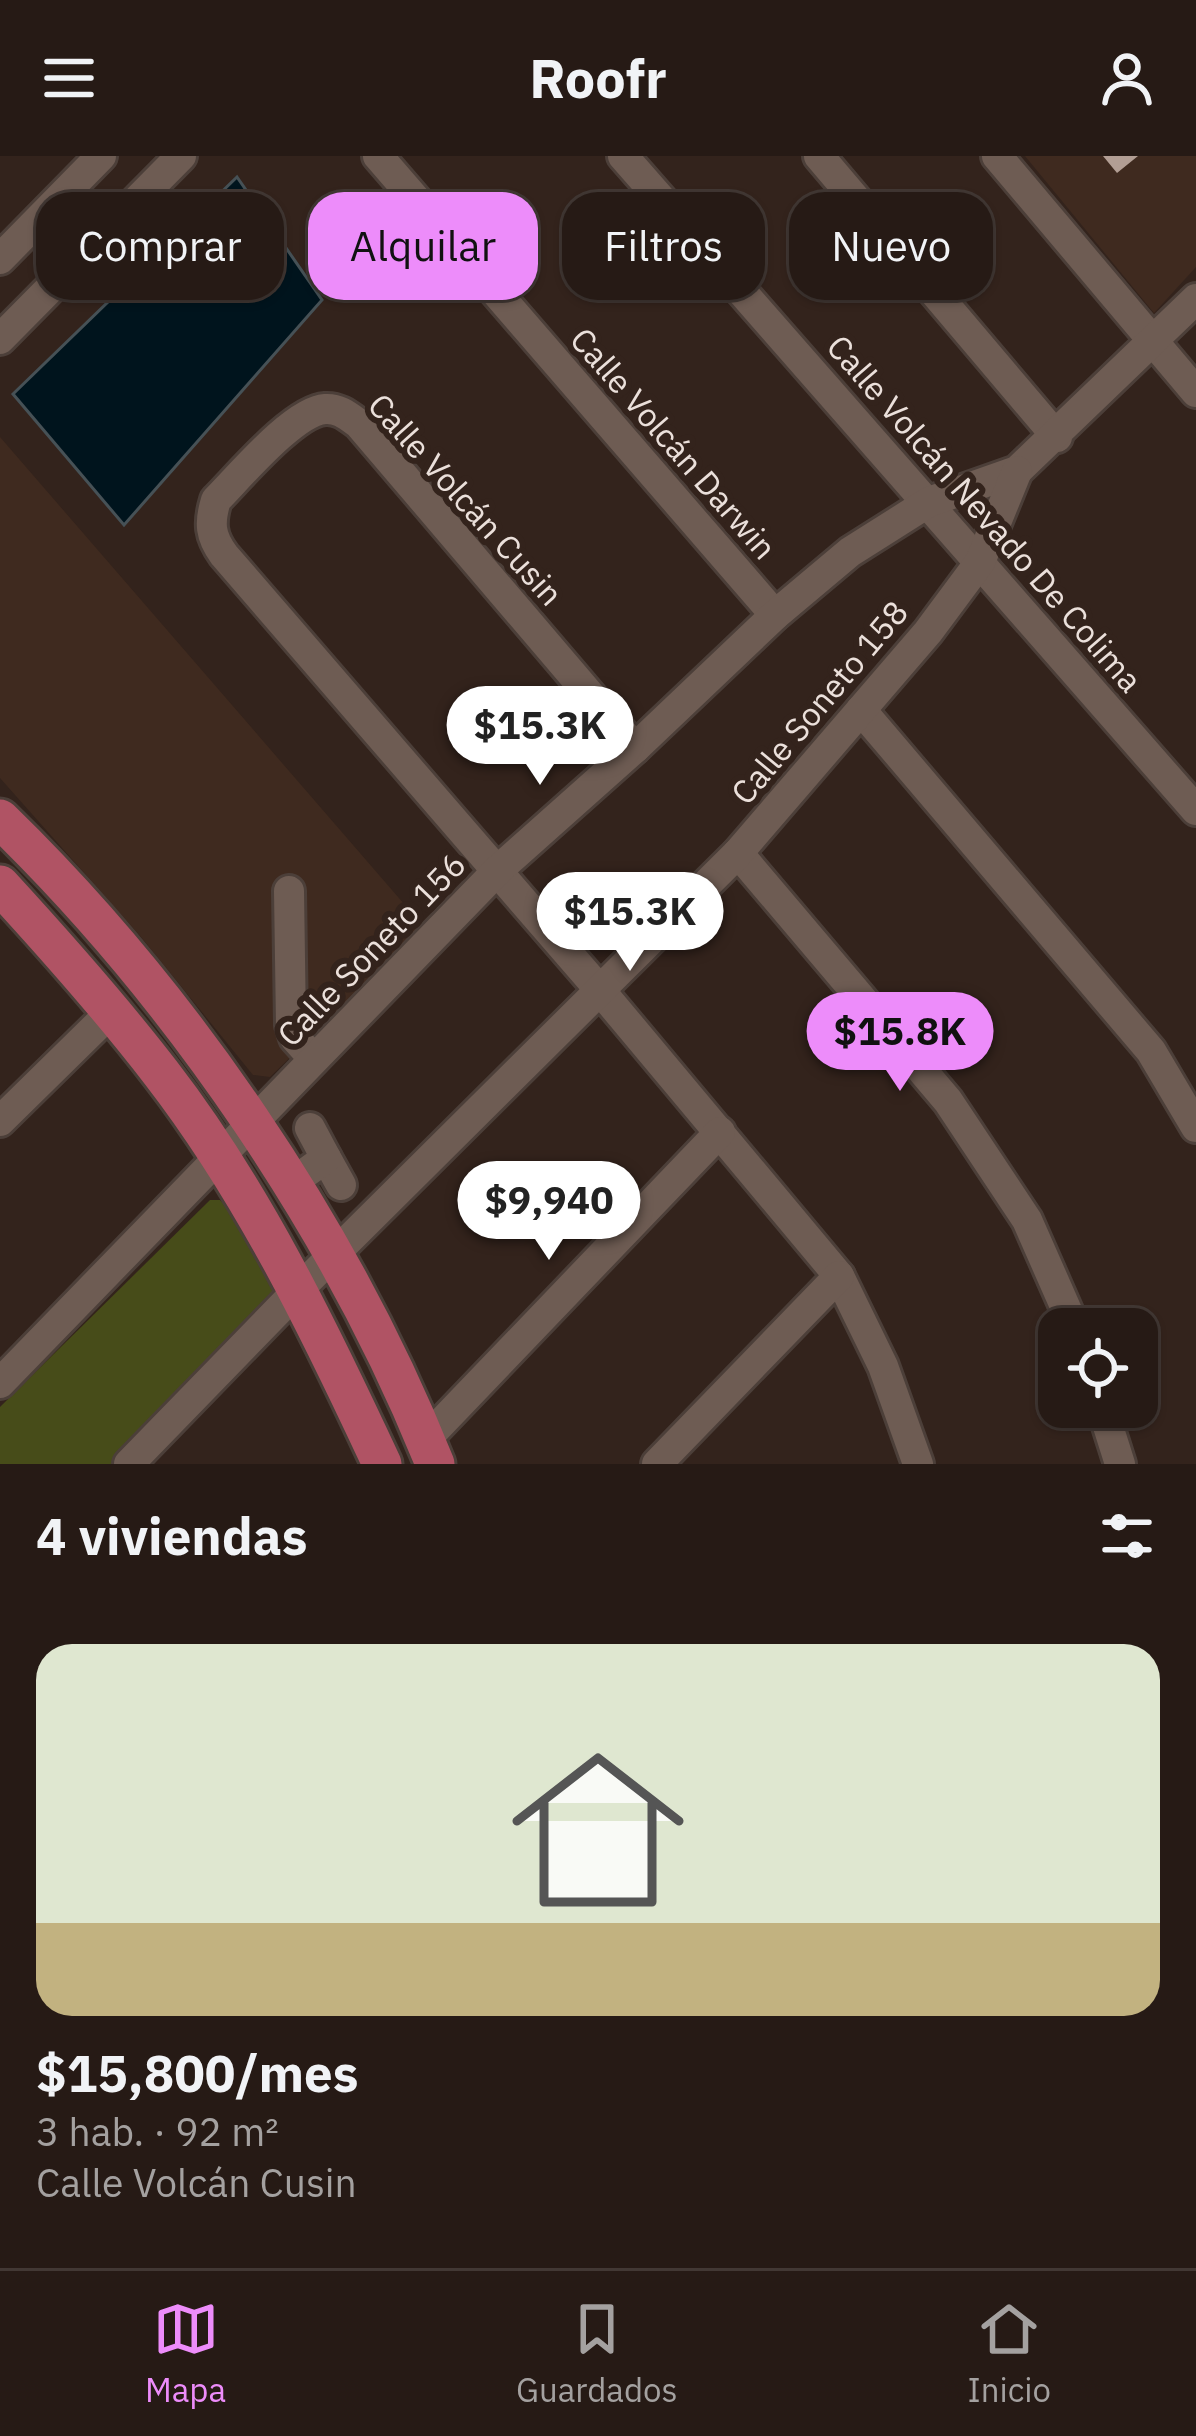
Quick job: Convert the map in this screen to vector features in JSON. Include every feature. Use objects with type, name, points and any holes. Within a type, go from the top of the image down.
[{"type":"main road","points":[[5,834],[156,993],[250,1122],[333,1256],[430,1452]]},
{"type":"main road","points":[[0,886],[163,1076],[218,1156],[298,1290],[382,1464]]},
{"type":"street","points":[[0,260],[101,156]]},
{"type":"street","points":[[6,320],[181,156]]},
{"type":"street","name":"Calle Volcán Darwin","points":[[377,156],[775,615]]},
{"type":"street","name":"Calle Volcán Nevado De Colima","points":[[623,156],[1196,810]]},
{"type":"street","points":[[819,156],[1057,436]]},
{"type":"street","points":[[997,156],[1196,392]]},
{"type":"street","points":[[1017,471],[1196,299]]},
{"type":"street","name":"Calle Volcán Cusin","points":[[498,870],[213,539],[210,519],[216,500],[303,415],[323,408],[341,410],[359,424],[634,748]]},
{"type":"street","name":"Calle Soneto 156","points":[[0,1383],[498,870],[775,615],[850,552],[929,502],[1017,471]]},
{"type":"street","name":"Calle Soneto 158","points":[[298,1290],[738,854],[928,632],[980,562],[1017,471]]},
{"type":"street","points":[[861,710],[1151,1051],[1196,1127]]},
{"type":"street","points":[[738,854],[948,1101],[1028,1220],[1066,1308]]},
{"type":"street","points":[[498,870],[839,1276],[883,1366],[918,1464]]},
{"type":"street","points":[[289,891],[291,1025],[295,1038],[313,1058]]},
{"type":"street","points":[[0,1121],[111,1012]]},
{"type":"street","points":[[289,1185],[334,1171],[310,1128]]},
{"type":"street","points":[[430,1452],[720,1132]]},
{"type":"street","points":[[657,1464],[839,1276]]},
{"type":"street","points":[[129,1464],[298,1290]]},
{"type":"street","points":[[1109,1428],[1120,1464]]},
{"type":"shaded area","points":[[1025,156],[1196,156],[1196,267],[1154,313]]},
{"type":"shaded area","points":[[0,437],[424,927],[270,1077],[253,1075],[141,937],[0,778]]},
{"type":"green space","points":[[210,1200],[220,1200],[227,1207],[271,1278],[274,1299],[112,1464],[0,1464],[0,1407]]},
{"type":"water","points":[[237,177],[247,192],[222,192]]},
{"type":"water","points":[[284,245],[308,280],[308,300],[322,300],[124,525],[13,394],[110,300],[284,300]]},
{"type":"building","points":[[1103,156],[1138,156],[1117,173]]}]
